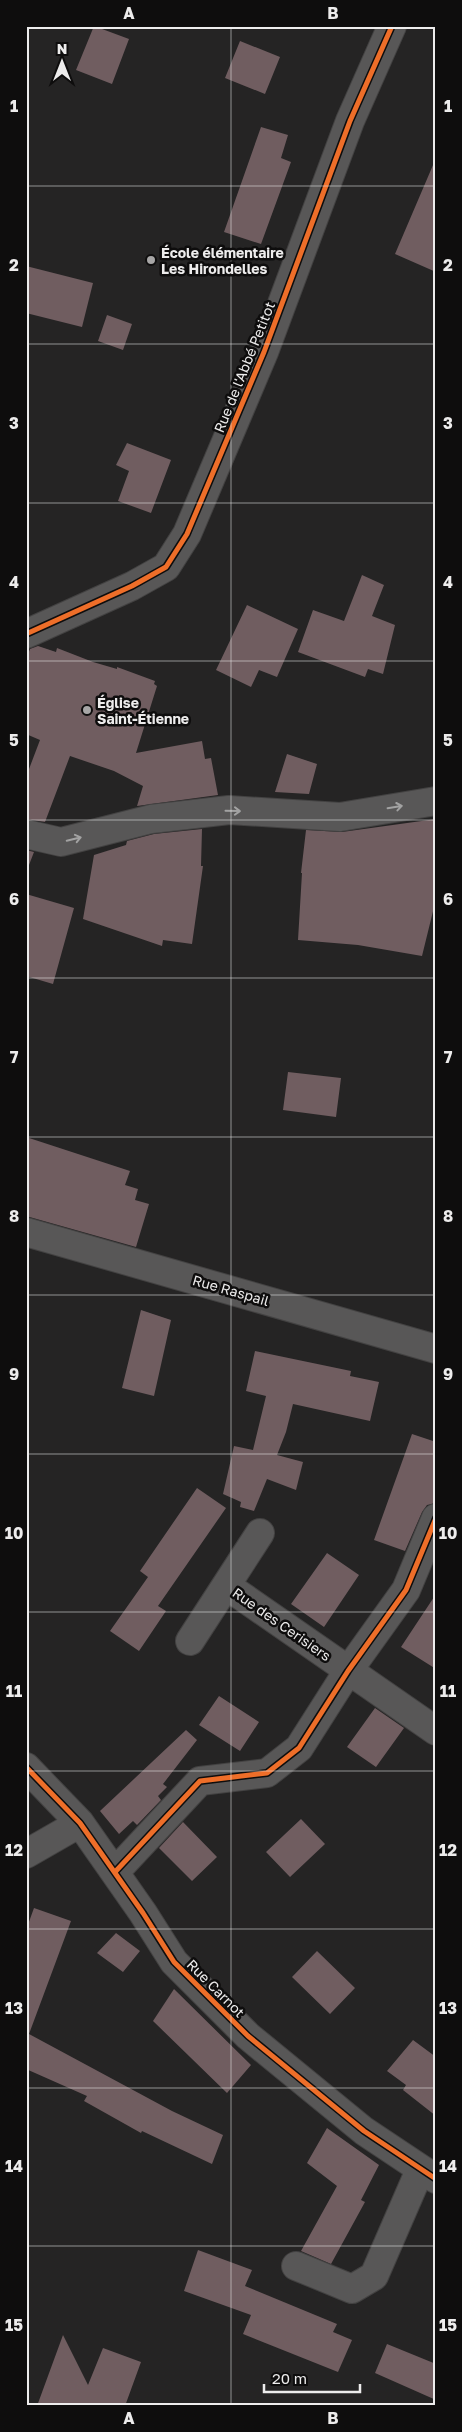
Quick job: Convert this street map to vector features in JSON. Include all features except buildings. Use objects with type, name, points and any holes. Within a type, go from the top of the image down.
[{"type":"street","name":"Rue de l'Abbé Petitot","points":[[26,634],[132,586],[166,567],[187,534],[264,352],[350,121],[392,26]]},
{"type":"street","points":[[26,834],[61,842],[152,819],[229,810],[340,817],[436,801]]},
{"type":"street","name":"Rue Raspail","points":[[26,1232],[436,1349]]},
{"type":"street","points":[[115,1872],[200,1781],[267,1773],[299,1748],[348,1671],[406,1590],[436,1518]]},
{"type":"street","name":"Rue des Cerisiers","points":[[190,1641],[260,1533]]},
{"type":"street","name":"Rue des Cerisiers","points":[[227,1586],[436,1731]]},
{"type":"street","name":"Rue Carnot","points":[[26,1767],[80,1822],[174,1962],[248,2036],[364,2130],[428,2175],[374,2276],[352,2289],[296,2266]]},
{"type":"street","points":[[26,1854],[80,1822]]},
{"type":"cycle path","points":[[26,634],[132,586],[166,567],[187,534],[264,352],[350,121],[392,26]]},
{"type":"cycle path","points":[[115,1872],[200,1781],[267,1773],[299,1748],[348,1671],[406,1590],[436,1518]]},
{"type":"cycle path","points":[[26,1767],[80,1823],[143,1913],[174,1962],[248,2036],[364,2131],[436,2179]]},
{"type":"place","name":"École élémentaire Les Hirondelles","points":[[151,260]]},
{"type":"place","name":"Église Saint-Étienne","points":[[87,710]]}]
